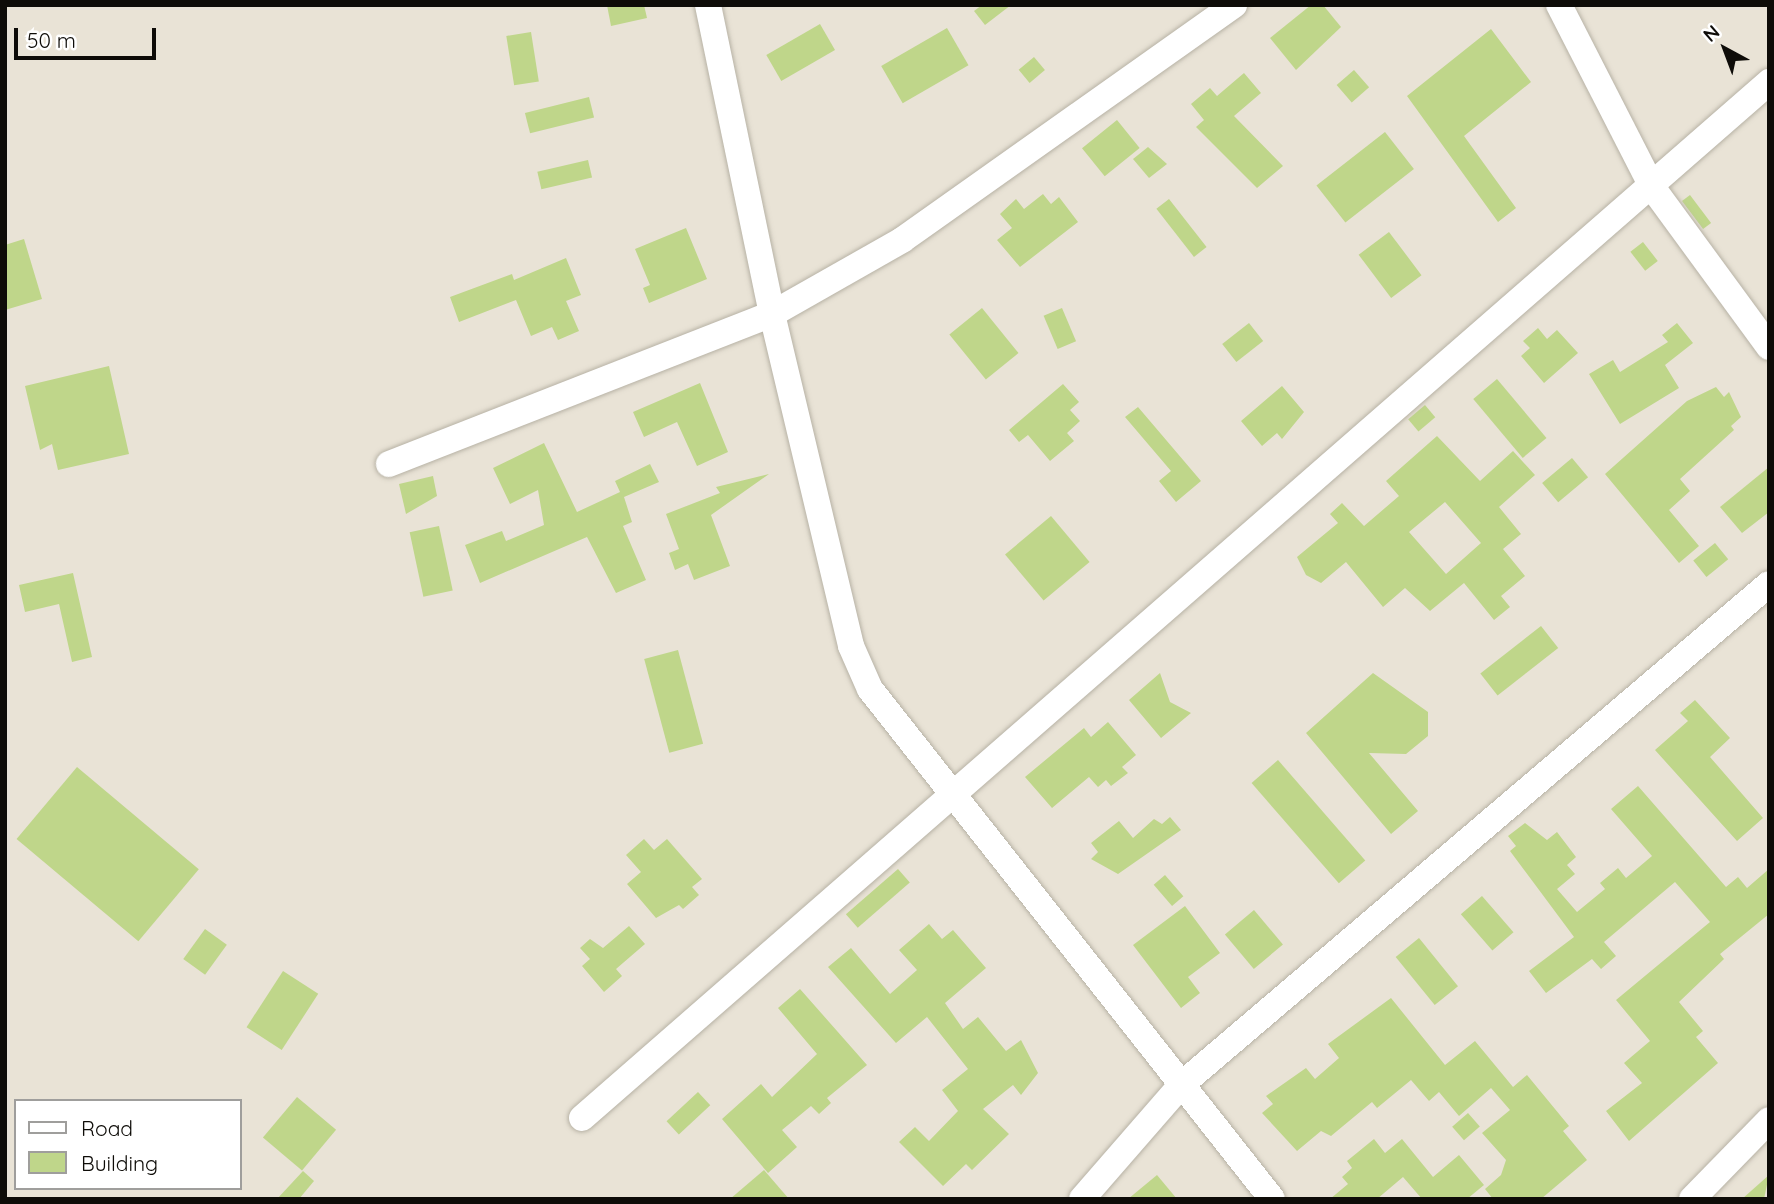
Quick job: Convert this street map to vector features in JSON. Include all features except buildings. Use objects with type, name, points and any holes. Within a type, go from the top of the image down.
[{"type":"street","points":[[708,5],[772,314],[851,646],[870,688],[1272,1199]]},
{"type":"street","points":[[389,464],[772,314],[902,240],[1234,5]]},
{"type":"street","points":[[1559,5],[1653,187],[1769,347]]},
{"type":"street","points":[[582,1118],[951,794],[1653,187],[1769,82]]},
{"type":"street","points":[[1082,1199],[1181,1084],[1769,584]]},
{"type":"street","points":[[1692,1199],[1769,1121]]}]
